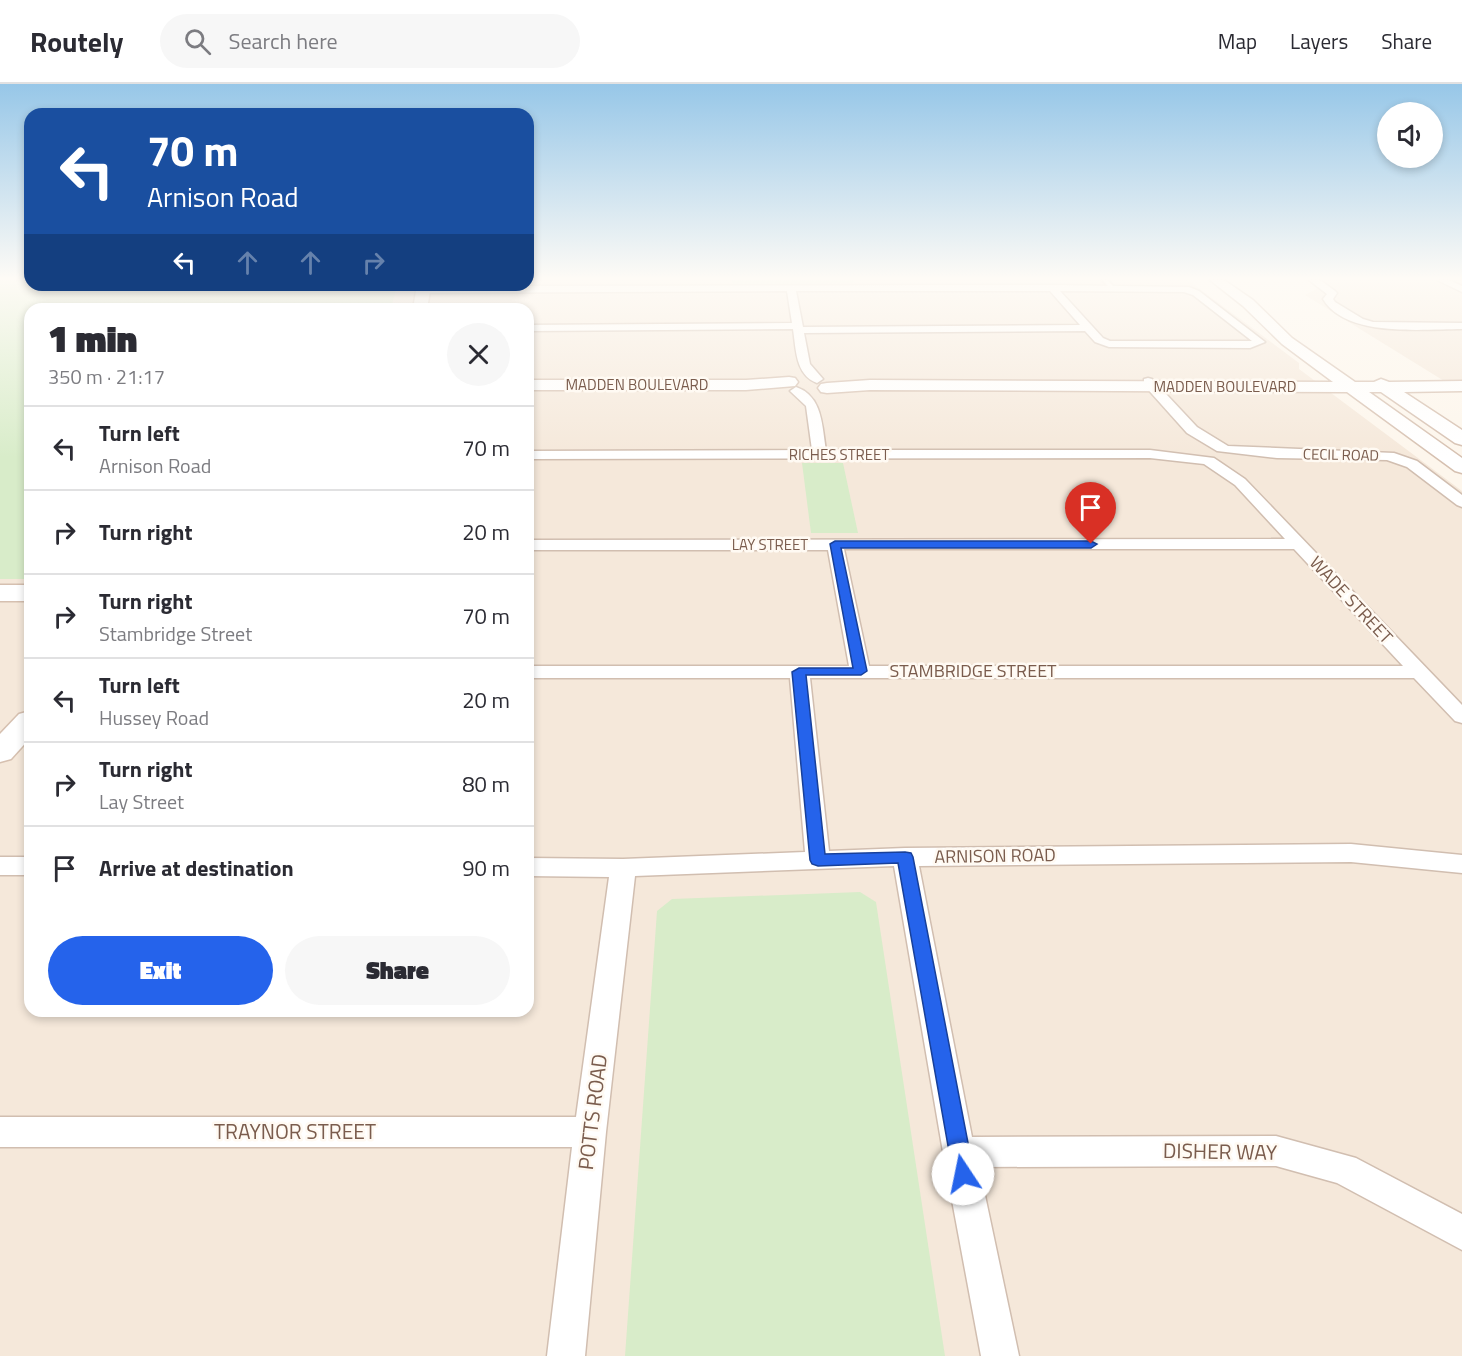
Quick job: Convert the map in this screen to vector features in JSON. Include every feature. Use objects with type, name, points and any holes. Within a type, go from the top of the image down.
[{"type":"street","points":[[797,339],[795,381],[820,389],[820,454]]},
{"type":"street","points":[[1099,339],[1114,345],[1259,343],[1258,339]]},
{"type":"street","points":[[1285,339],[1462,467]]},
{"type":"street","points":[[1375,379],[1462,380]]},
{"type":"street","points":[[1375,379],[1462,386]]},
{"type":"street","points":[[1375,379],[1462,439]]},
{"type":"street","name":"MADDEN BOULEVARD","points":[[534,385],[746,385],[795,381],[820,389],[870,385],[1346,384],[1375,379]]},
{"type":"street","points":[[1150,384],[1192,430],[1230,455]]},
{"type":"street","points":[[1192,430],[1194,448]]},
{"type":"street","name":"RICHES STREET","points":[[1150,454],[1194,448],[1230,455]]},
{"type":"street","name":"WADE STREET","points":[[1194,448],[1194,455],[1240,482],[1462,717]]},
{"type":"street","name":"RICHES STREET","points":[[534,455],[1150,454],[1207,461],[1230,455]]},
{"type":"street","name":"WADE STREET","points":[[1230,455],[1240,482]]},
{"type":"street","name":"CECIL ROAD","points":[[1230,455],[1389,456],[1412,464],[1462,502]]},
{"type":"street","points":[[835,544],[861,671]]},
{"type":"street","name":"LAY STREET","points":[[534,545],[1299,544]]},
{"type":"street","points":[[0,593],[24,593]]},
{"type":"street","name":"STAMBRIDGE STREET","points":[[534,672],[1418,672]]},
{"type":"street","points":[[799,672],[818,860]]},
{"type":"street","points":[[0,752],[24,726]]},
{"type":"street","name":"ARNISON ROAD","points":[[534,867],[623,868],[905,857],[1351,853],[1462,864]]},
{"type":"street","points":[[905,857],[959,1152],[1000,1356]]},
{"type":"street","points":[[0,866],[24,866]]},
{"type":"street","name":"POTTS ROAD","points":[[566,1356],[590,1132],[623,868]]},
{"type":"street","name":"TRAYNOR STREET","points":[[0,1132],[590,1132]]},
{"type":"street","name":"DISHER WAY","points":[[959,1152],[1276,1150],[1344,1169],[1462,1233]]},
{"type":"shaded area","points":[[0,339],[24,339],[24,1017],[534,1017],[534,339],[1267,339],[1299,363],[1299,369],[1462,491],[1462,1356],[0,1356]]},
{"type":"shaded area","points":[[1377,339],[1462,339],[1462,392]]},
{"type":"green space","points":[[0,339],[24,339],[24,579],[0,579]]},
{"type":"green space","points":[[802,463],[843,463],[858,533],[811,533]]},
{"type":"green space","points":[[860,892],[876,902],[945,1356],[625,1356],[657,911],[672,899]]},
{"type":"route","points":[[963,1174],[905,857],[818,860],[799,672],[861,671],[835,544],[1091,544]]}]
